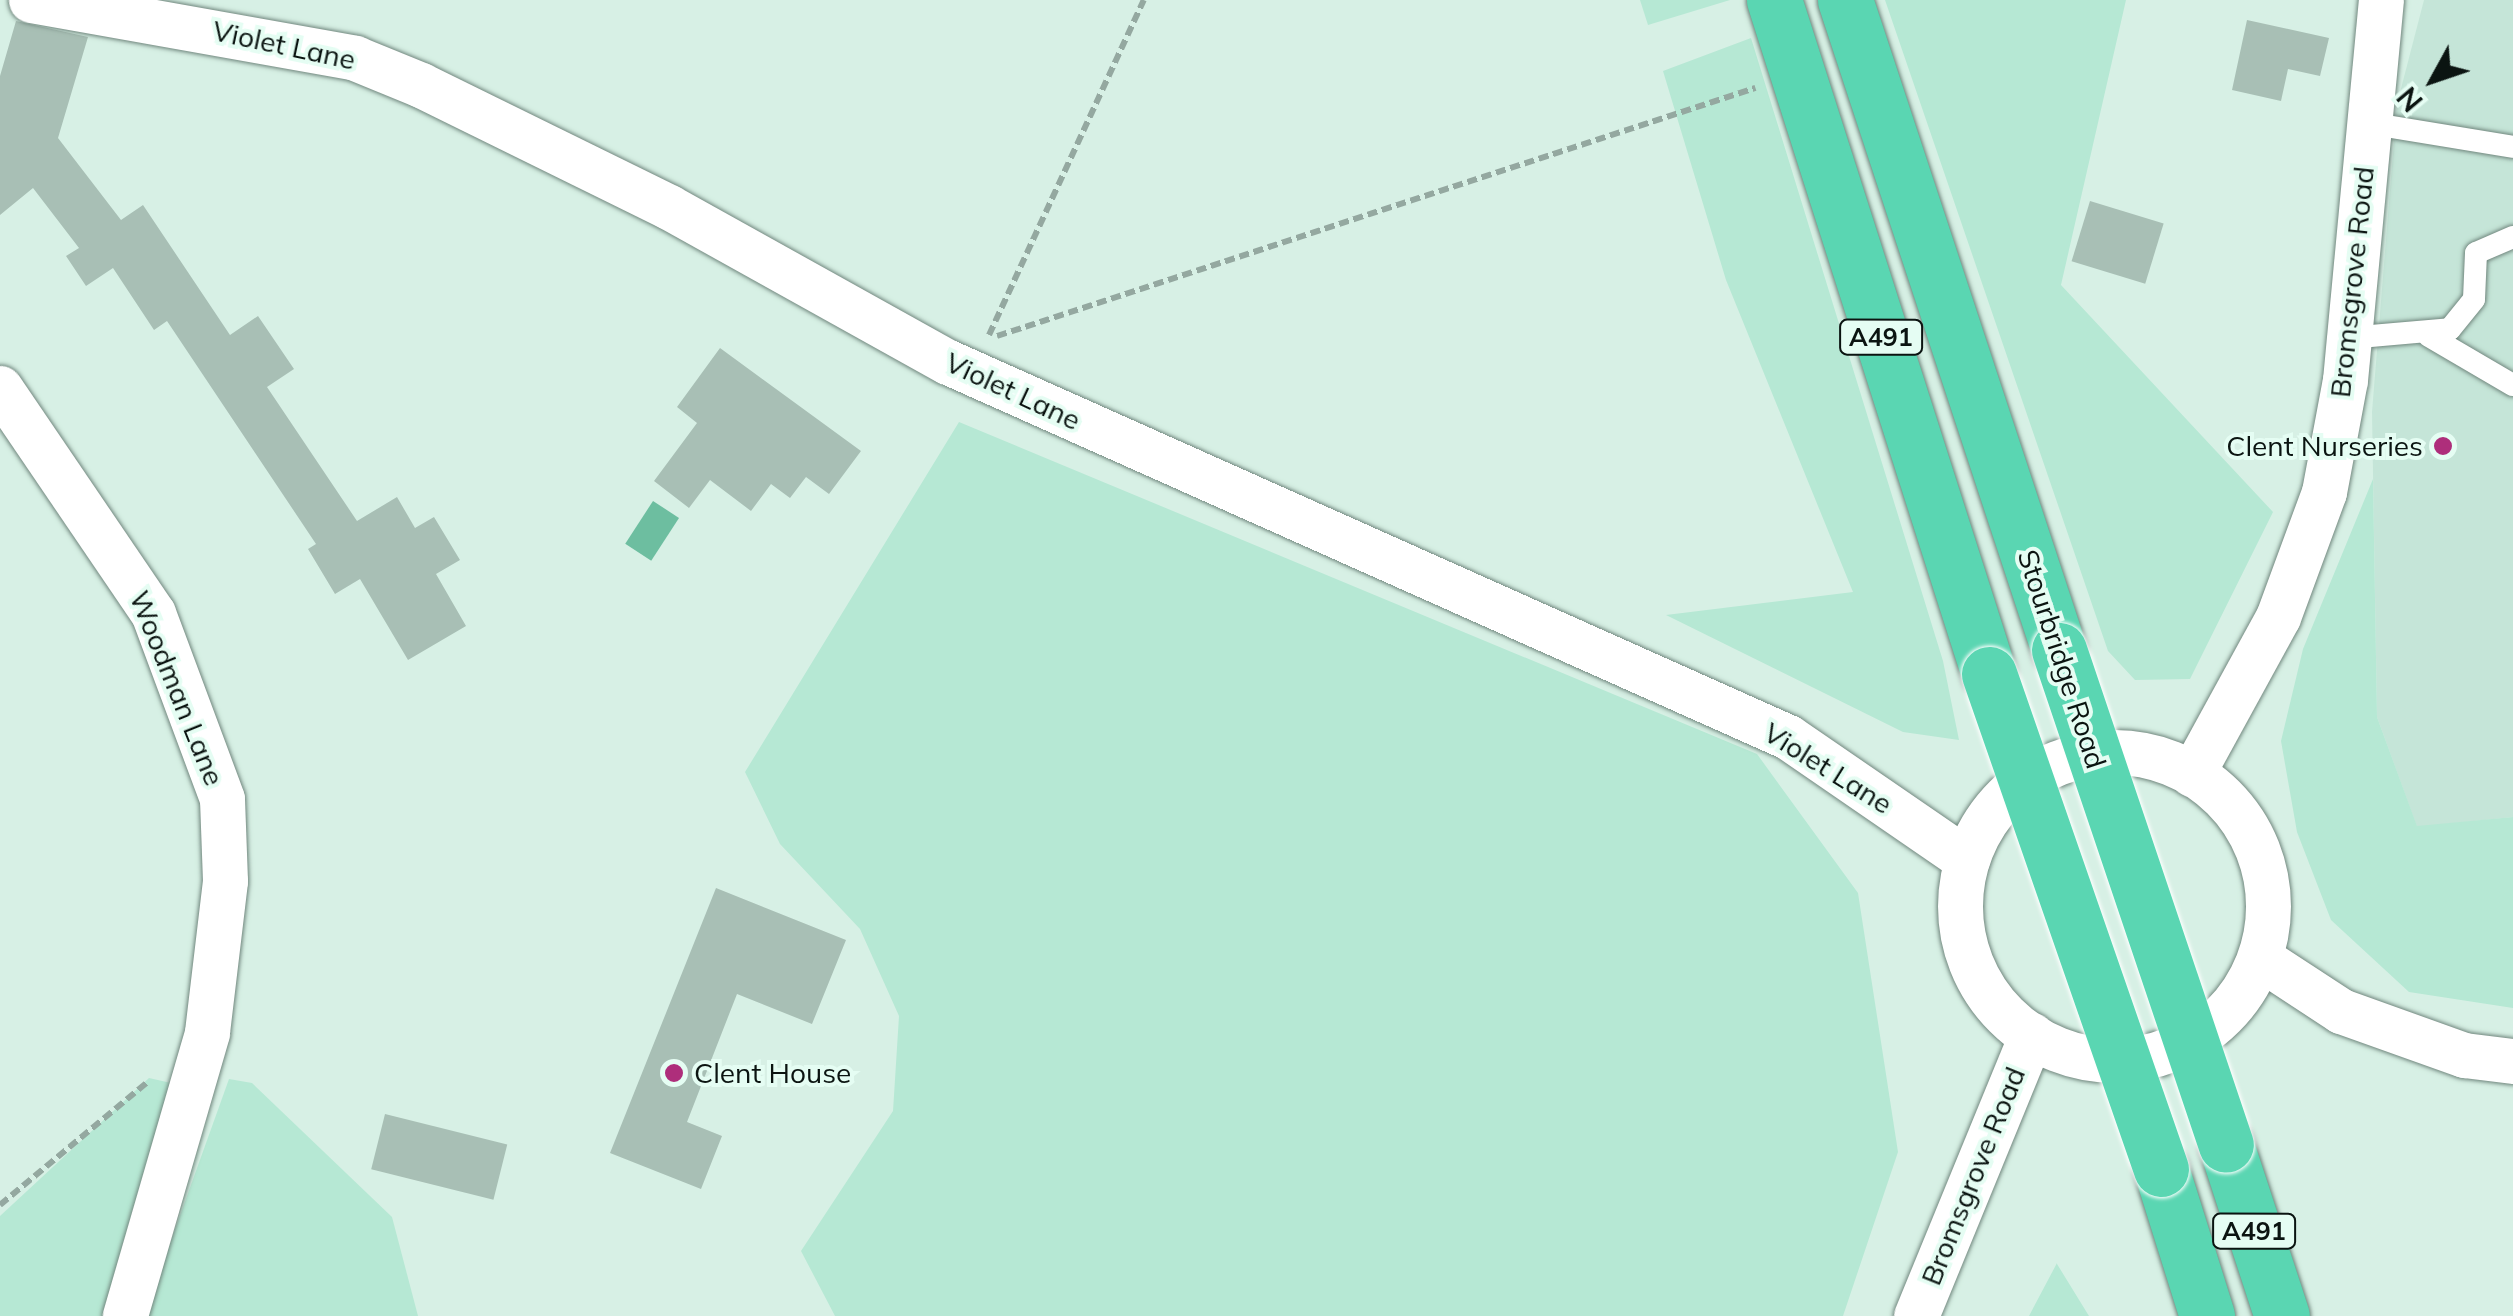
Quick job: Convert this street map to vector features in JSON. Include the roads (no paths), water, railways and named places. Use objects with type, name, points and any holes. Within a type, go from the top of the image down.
[{"type":"highway","name":"A491","points":[[1774,0],[1989,674],[2208,1316]]},
{"type":"highway","name":"Stourbridge Road","points":[[1845,0],[2282,1316]]},
{"type":"street","name":"Violet Lane","points":[[32,0],[354,58],[421,84],[670,207],[948,362],[1788,737],[1967,860]]},
{"type":"street","name":"Bromsgrove Road","points":[[2192,774],[2278,617],[2324,492],[2348,338],[2381,0]]},
{"type":"street","name":"Woodman Lane","points":[[0,388],[152,613],[222,799],[226,880],[207,1033],[125,1316]]},
{"type":"street","points":[[2126,753],[2192,774],[2242,820],[2262,863],[2260,958],[2229,1008],[2170,1050],[2102,1060],[2031,1035],[1997,1006],[1972,965],[1960,906],[1967,860],[1993,811],[2055,764],[2126,753]]},
{"type":"street","points":[[2260,958],[2341,1011],[2464,1054],[2513,1061]]},
{"type":"street","name":"Bromsgrove Road","points":[[1916,1316],[2031,1035]]},
{"type":"lane","points":[[2367,123],[2513,147]]},
{"type":"lane","points":[[2348,338],[2429,336],[2461,321],[2474,299],[2483,244],[2513,238]]},
{"type":"lane","points":[[2429,336],[2513,385]]},
{"type":"place","name":"Clent Nurseries","points":[[2443,446]]},
{"type":"place","name":"Clent House","points":[[674,1073]]}]
